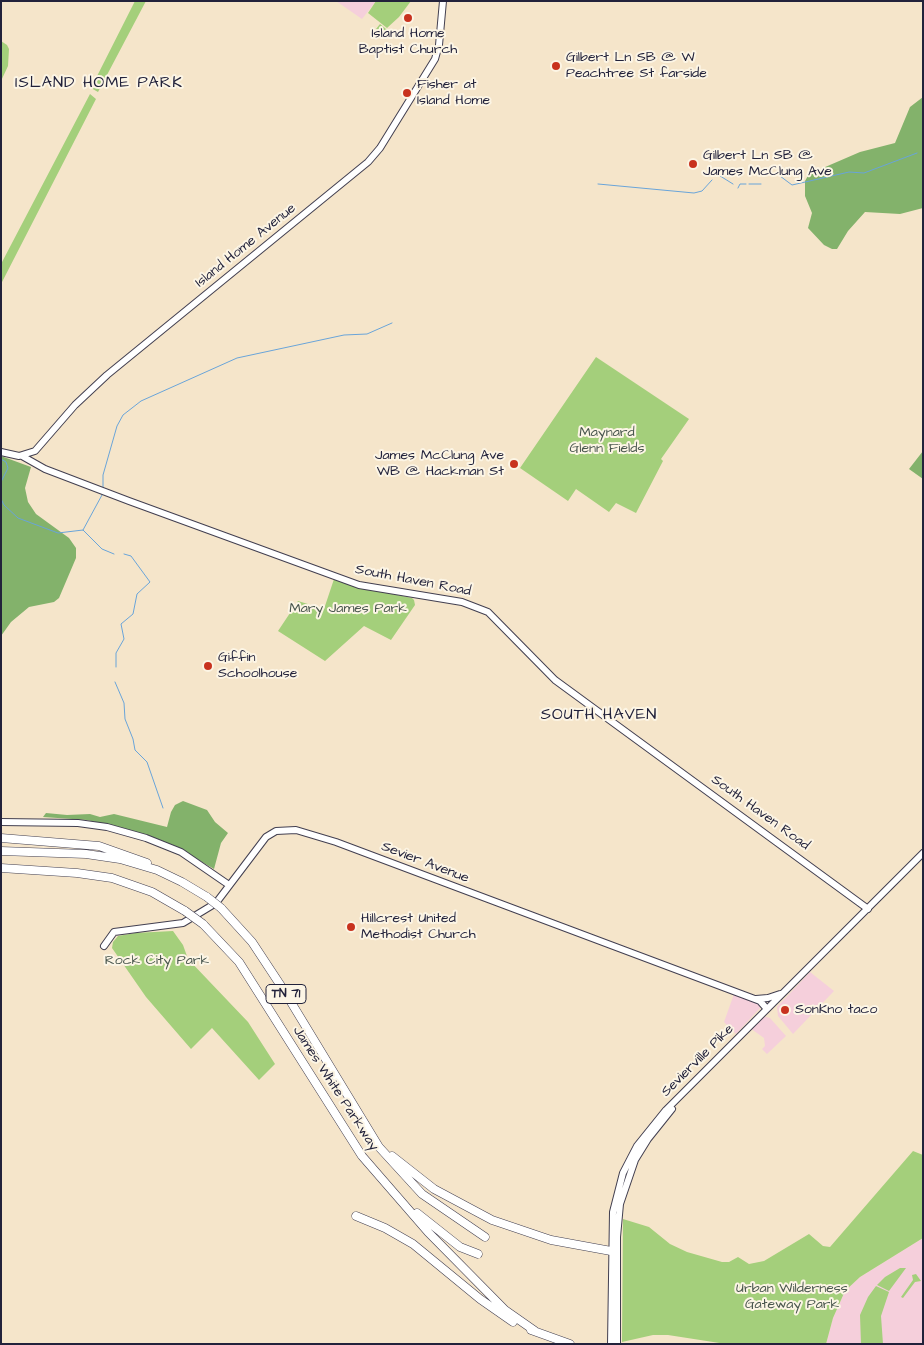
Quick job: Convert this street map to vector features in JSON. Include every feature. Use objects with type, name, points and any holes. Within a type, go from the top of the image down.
[{"type":"highway","points":[[1,838],[99,846],[146,862],[182,882]]},
{"type":"highway","name":"James White Parkway","points":[[1,851],[86,854],[120,859],[156,870],[182,882],[207,897],[221,908],[252,942],[365,1125]]},
{"type":"highway","name":"James White Parkway","points":[[1,868],[77,873],[112,878],[152,892],[203,924],[239,962],[337,1119],[377,1175]]},
{"type":"highway","points":[[365,1125],[380,1147],[412,1184],[435,1204],[485,1237]]},
{"type":"highway","points":[[365,1125],[384,1148],[416,1177],[476,1212],[551,1240],[614,1251]]},
{"type":"highway","points":[[377,1175],[430,1226],[460,1247],[478,1254]]},
{"type":"highway","points":[[377,1175],[428,1232],[505,1310],[535,1331]]},
{"type":"highway","points":[[356,1216],[385,1228],[408,1241],[500,1313],[522,1327],[570,1344]]},
{"type":"street","name":"Island Home Avenue","points":[[22,456],[35,450],[76,405],[107,375],[368,162],[380,148],[435,60],[440,41],[443,1]]},
{"type":"street","points":[[1,452],[22,456]]},
{"type":"street","name":"South Haven Road","points":[[22,456],[45,468],[129,501],[359,585],[462,602],[488,612],[555,680],[868,909]]},
{"type":"street","points":[[1,822],[78,823],[107,827],[146,838],[181,852],[229,885]]},
{"type":"street","name":"Sevier Avenue","points":[[104,946],[114,932],[183,923],[216,903],[266,837],[283,830],[301,831],[760,1001],[767,1010]]},
{"type":"street","name":"Sevierville Pike","points":[[611,1344],[616,1274],[613,1212],[623,1173],[643,1136],[666,1110],[923,853]]},
{"type":"street","points":[[754,999],[768,998],[783,993]]},
{"type":"street","name":"Sevierville Pike","points":[[617,1344],[611,1264],[626,1181],[642,1148],[680,1098]]},
{"type":"shaded area","points":[[336,1],[376,1],[362,19]]},
{"type":"shaded area","points":[[810,972],[834,991],[793,1034],[778,1016],[777,1007]]},
{"type":"shaded area","points":[[734,994],[760,1004],[761,1007],[736,1034],[724,1022]]},
{"type":"shaded area","points":[[763,1016],[770,1018],[786,1036],[767,1054],[762,1049],[765,1046],[764,1038],[750,1028]]},
{"type":"shaded area","points":[[923,1238],[923,1344],[826,1344],[833,1318],[845,1291],[860,1277]]},
{"type":"green space","points":[[135,1],[146,1],[98,92],[91,88]]},
{"type":"green space","points":[[376,1],[411,1],[399,17],[387,28],[368,13]]},
{"type":"green space","points":[[380,24],[392,34],[389,39],[376,29]]},
{"type":"green space","name":"ISLAND HOME PARK","points":[[1,41],[9,49],[8,66],[1,81]]},
{"type":"green space","points":[[90,94],[96,99],[1,284],[1,264]]},
{"type":"green space","points":[[923,97],[923,208],[900,214],[865,212],[848,231],[837,249],[824,245],[808,228],[812,213],[805,196],[805,181],[809,174],[860,152],[895,143],[910,107]]},
{"type":"green space","name":"Maynard Glenn Fields","points":[[596,357],[689,419],[661,459],[663,461],[636,513],[616,503],[609,512],[576,489],[568,501],[520,468]]},
{"type":"green space","points":[[923,451],[923,479],[909,469]]},
{"type":"green space","points":[[1,456],[31,467],[25,488],[28,502],[36,514],[69,538],[76,548],[76,558],[59,598],[54,602],[29,607],[11,622],[1,636]]},
{"type":"green space","name":"Mary James Park","points":[[334,579],[358,587],[412,598],[415,605],[391,640],[364,626],[325,661],[278,631],[298,601],[324,609]]},
{"type":"green space","points":[[183,801],[207,810],[215,822],[228,833],[221,843],[214,869],[173,845],[126,829],[87,820],[43,817],[46,813],[67,815],[90,814],[100,817],[114,814],[167,827],[175,805]]},
{"type":"green space","name":"Rock City Park","points":[[173,931],[183,945],[188,959],[248,1022],[275,1064],[259,1080],[212,1028],[191,1049],[146,997],[112,948],[113,942],[118,936]]},
{"type":"green space","name":"Urban Wilderness Gateway Park","points":[[913,1151],[923,1155],[923,1238],[860,1277],[845,1291],[833,1318],[826,1344],[726,1344],[668,1335],[653,1335],[622,1342],[623,1219],[649,1227],[670,1244],[687,1252],[722,1262],[729,1262],[738,1257],[749,1264],[764,1261],[809,1234],[823,1246],[830,1247]]},
{"type":"green space","points":[[900,1268],[906,1268],[889,1291],[877,1285],[885,1277]]},
{"type":"green space","points":[[916,1274],[921,1281],[915,1282],[903,1298],[901,1297],[913,1280],[912,1275]]},
{"type":"green space","points":[[876,1286],[889,1292],[881,1316],[883,1344],[861,1344],[860,1315],[868,1297]]},
{"type":"waterway","points":[[776,173],[792,185],[849,172],[864,173],[917,153]]},
{"type":"waterway","points":[[717,174],[733,184]]},
{"type":"waterway","points":[[598,184],[694,193],[702,191],[712,180]]},
{"type":"waterway","points":[[738,188],[740,184],[746,184]]},
{"type":"waterway","points":[[749,184],[761,184]]},
{"type":"waterway","points":[[103,487],[103,475],[117,426],[123,415],[141,401],[237,358],[344,335],[367,334],[392,323]]},
{"type":"waterway","points":[[1,459],[6,462],[8,468],[1,482]]},
{"type":"waterway","points":[[83,530],[102,495]]},
{"type":"waterway","points":[[1,499],[4,505],[18,518],[58,533],[83,530],[102,549],[114,554]]},
{"type":"waterway","points":[[116,667],[116,653],[124,639],[121,624],[133,614],[137,594],[150,582],[131,556],[124,554]]},
{"type":"waterway","points":[[115,682],[124,703],[125,719],[135,750],[147,762],[163,808]]},
{"type":"place","name":"Island Home Baptist Church","points":[[408,18]]},
{"type":"place","name":"Gilbert Ln SB @ W Peachtree St farside","points":[[556,66]]},
{"type":"place","name":"Fisher at Island Home","points":[[407,93]]},
{"type":"place","name":"Gilbert Ln SB @ James McClung Ave","points":[[693,164]]},
{"type":"place","name":"James McClung Ave WB @ Hackman St","points":[[514,464]]},
{"type":"place","name":"Giffin Schoolhouse","points":[[208,666]]},
{"type":"place","name":"Hillcrest United Methodist Church","points":[[351,927]]},
{"type":"place","name":"SonKno taco","points":[[785,1010]]},
{"type":"district","name":"ISLAND HOME PARK","points":[[99,84]]},
{"type":"district","name":"SOUTH HAVEN","points":[[599,716]]}]
